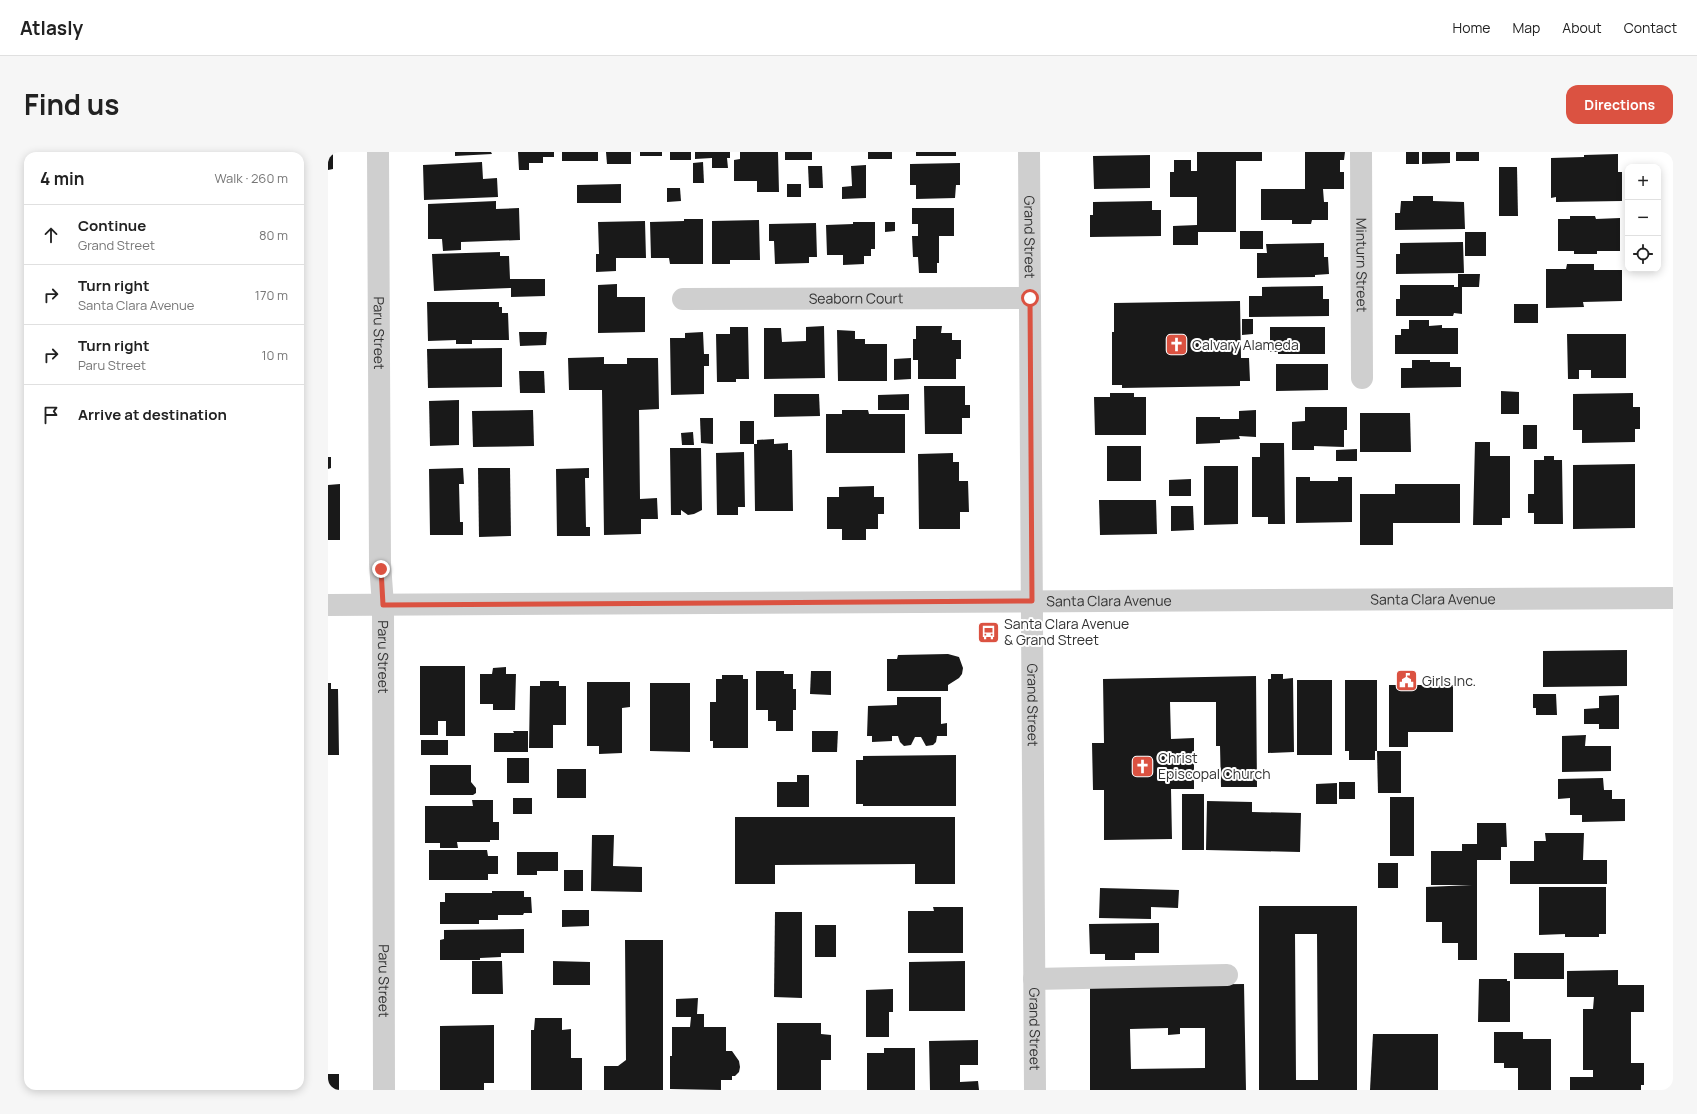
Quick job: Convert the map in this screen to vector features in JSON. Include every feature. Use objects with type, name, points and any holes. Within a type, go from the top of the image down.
[{"type":"street","name":"Paru Street","points":[[378,152],[380,556],[383,605],[384,1090]]},
{"type":"street","name":"Grand Street","points":[[1029,152],[1035,1090]]},
{"type":"street","name":"Minturn Street","points":[[1361,152],[1362,378]]},
{"type":"street","name":"Seaborn Court","points":[[683,300],[1030,298]]},
{"type":"street","name":"Santa Clara Avenue","points":[[328,605],[1673,598]]},
{"type":"street","points":[[1034,979],[1227,975]]},
{"type":"building","points":[[455,152],[491,152],[492,154],[455,156]]},
{"type":"building","points":[[518,152],[554,152],[554,157],[543,157],[543,163],[529,163],[529,170],[519,170]]},
{"type":"building","points":[[562,152],[598,152],[598,161],[562,161]]},
{"type":"building","points":[[606,152],[631,152],[631,164],[607,164]]},
{"type":"building","points":[[640,152],[662,152],[662,156],[640,156]]},
{"type":"building","points":[[670,152],[691,152],[691,160],[670,160]]},
{"type":"building","points":[[695,152],[730,152],[730,158],[727,158],[728,168],[712,168],[712,158],[695,159]]},
{"type":"building","points":[[740,152],[778,152],[779,192],[757,192],[757,181],[734,181],[734,160],[740,159]]},
{"type":"building","points":[[785,152],[812,152],[812,160],[785,160]]},
{"type":"building","points":[[868,152],[892,152],[892,159],[868,159]]},
{"type":"building","points":[[916,152],[956,152],[956,156],[916,156]]},
{"type":"building","points":[[1197,152],[1262,152],[1262,161],[1236,161],[1236,232],[1198,232],[1198,245],[1173,245],[1173,226],[1197,225],[1197,197],[1170,197],[1170,172],[1174,172],[1174,160],[1191,160],[1191,171],[1197,171]]},
{"type":"building","points":[[1305,152],[1345,152],[1344,160],[1340,160],[1340,172],[1344,172],[1344,189],[1323,189],[1324,202],[1328,202],[1328,220],[1312,220],[1311,224],[1292,224],[1292,220],[1261,220],[1261,189],[1305,189]]},
{"type":"building","points":[[1406,152],[1419,152],[1419,164],[1406,164]]},
{"type":"building","points":[[1422,152],[1450,152],[1450,163],[1422,164]]},
{"type":"building","points":[[1456,152],[1479,152],[1479,161],[1456,161]]},
{"type":"building","points":[[328,154],[333,154],[333,169],[328,170]]},
{"type":"building","points":[[1618,154],[1618,172],[1622,172],[1622,201],[1556,202],[1556,197],[1551,198],[1551,158]]},
{"type":"building","points":[[1150,155],[1150,188],[1094,189],[1093,156]]},
{"type":"building","points":[[482,162],[483,179],[497,178],[498,197],[424,200],[423,165]]},
{"type":"building","points":[[703,162],[704,183],[693,183],[693,163]]},
{"type":"building","points":[[960,163],[960,185],[956,185],[955,198],[916,199],[916,185],[910,185],[910,164]]},
{"type":"building","points":[[866,165],[866,198],[842,199],[842,187],[852,186],[851,166]]},
{"type":"building","points":[[808,166],[822,166],[823,188],[809,188]]},
{"type":"building","points":[[1499,167],[1517,167],[1518,216],[1499,216]]},
{"type":"building","points":[[621,184],[621,203],[577,203],[577,185]]},
{"type":"building","points":[[787,184],[801,184],[801,197],[787,197]]},
{"type":"building","points":[[667,188],[680,188],[681,201],[667,202]]},
{"type":"building","points":[[1413,196],[1433,196],[1433,201],[1464,202],[1465,229],[1395,230],[1395,213],[1400,213],[1401,201],[1413,201]]},
{"type":"building","points":[[496,201],[496,209],[519,208],[520,240],[461,242],[461,250],[443,251],[442,239],[428,239],[428,204]]},
{"type":"building","points":[[1152,201],[1152,210],[1161,210],[1161,236],[1090,237],[1090,215],[1093,215],[1093,202]]},
{"type":"building","points":[[912,208],[954,208],[954,236],[939,236],[939,263],[937,263],[937,273],[919,273],[918,257],[913,257],[912,236],[918,236],[918,224],[912,224]]},
{"type":"building","points":[[1570,216],[1595,216],[1596,219],[1620,218],[1620,251],[1597,251],[1597,254],[1574,254],[1574,251],[1558,251],[1558,219],[1570,219]]},
{"type":"building","points":[[684,219],[703,219],[703,264],[670,264],[669,258],[651,258],[650,222],[684,221]]},
{"type":"building","points":[[759,220],[760,260],[730,260],[730,264],[712,264],[712,221]]},
{"type":"building","points":[[645,221],[646,258],[616,258],[616,271],[596,272],[596,254],[599,254],[598,222]]},
{"type":"building","points":[[853,222],[875,222],[875,249],[871,249],[871,256],[864,256],[864,264],[843,265],[843,255],[827,255],[826,225],[853,224]]},
{"type":"building","points":[[885,222],[895,222],[895,231],[885,232]]},
{"type":"building","points":[[816,223],[817,257],[809,257],[809,263],[775,264],[774,241],[769,241],[769,224]]},
{"type":"building","points":[[1240,231],[1263,231],[1263,249],[1240,249]]},
{"type":"building","points":[[1465,232],[1486,232],[1486,256],[1465,256]]},
{"type":"building","points":[[1463,242],[1464,273],[1396,274],[1396,254],[1400,254],[1400,243]]},
{"type":"building","points":[[1324,243],[1324,257],[1328,257],[1329,274],[1315,275],[1315,277],[1257,278],[1257,253],[1267,253],[1266,244]]},
{"type":"building","points":[[500,252],[500,256],[509,256],[510,279],[545,279],[545,296],[511,297],[511,288],[434,291],[432,254]]},
{"type":"building","points":[[1567,264],[1594,264],[1594,270],[1622,270],[1622,301],[1583,302],[1584,307],[1546,308],[1546,269],[1566,269]]},
{"type":"building","points":[[1458,274],[1480,274],[1479,287],[1462,287],[1462,314],[1454,313],[1453,316],[1396,316],[1396,299],[1400,299],[1400,285],[1454,285],[1454,287],[1458,287]]},
{"type":"building","points":[[617,284],[617,297],[645,297],[645,332],[598,333],[598,285]]},
{"type":"building","points":[[1323,286],[1323,299],[1329,299],[1329,316],[1249,317],[1249,296],[1262,296],[1262,287]]},
{"type":"building","name":"Calvary Alameda","points":[[1240,301],[1241,358],[1249,358],[1250,381],[1240,381],[1240,386],[1122,388],[1122,385],[1112,385],[1112,332],[1114,332],[1114,303]]},
{"type":"building","points":[[427,302],[499,302],[499,307],[502,307],[502,313],[508,313],[509,340],[472,340],[472,344],[456,344],[456,340],[428,341]]},
{"type":"building","points":[[1514,304],[1538,304],[1538,323],[1514,323]]},
{"type":"building","points":[[1242,319],[1253,319],[1253,334],[1242,335]]},
{"type":"building","points":[[1409,320],[1429,320],[1429,326],[1442,325],[1442,328],[1458,328],[1458,354],[1395,354],[1395,335],[1401,335],[1401,329],[1409,329]]},
{"type":"building","points":[[824,326],[825,378],[764,379],[764,328],[781,328],[782,342],[806,341],[806,327]]},
{"type":"building","points":[[916,326],[942,326],[941,333],[952,333],[952,340],[961,340],[961,359],[956,359],[956,379],[918,379],[918,360],[913,360],[913,339],[916,339]]},
{"type":"building","points":[[730,327],[748,327],[749,379],[736,379],[736,382],[717,382],[716,334],[730,334]]},
{"type":"building","points":[[1270,327],[1325,327],[1325,354],[1278,354],[1278,352],[1270,352]]},
{"type":"building","points":[[837,330],[855,331],[855,339],[865,339],[865,344],[887,344],[887,381],[838,381]]},
{"type":"building","points":[[519,332],[547,332],[546,345],[520,346]]},
{"type":"building","points":[[703,332],[704,354],[709,354],[709,366],[704,366],[704,394],[671,395],[670,338],[685,338],[685,333]]},
{"type":"building","points":[[1567,334],[1626,334],[1626,378],[1591,378],[1591,370],[1579,370],[1579,379],[1568,379]]},
{"type":"building","points":[[502,348],[502,387],[428,388],[427,349]]},
{"type":"building","points":[[604,357],[604,364],[627,364],[627,358],[658,358],[659,409],[639,410],[640,499],[657,498],[658,519],[641,519],[641,534],[604,535],[602,390],[569,390],[568,358]]},
{"type":"building","points":[[911,358],[911,379],[894,380],[894,359]]},
{"type":"building","points":[[1412,360],[1450,362],[1450,367],[1461,367],[1461,387],[1401,388],[1401,368],[1412,368]]},
{"type":"building","points":[[1276,364],[1328,364],[1328,390],[1276,391]]},
{"type":"building","points":[[519,371],[544,371],[545,393],[520,393]]},
{"type":"building","points":[[924,386],[965,386],[965,405],[970,405],[970,418],[962,418],[962,434],[925,434]]},
{"type":"building","points":[[1501,391],[1519,392],[1519,414],[1501,414]]},
{"type":"building","points":[[1110,393],[1134,393],[1134,397],[1146,397],[1146,435],[1095,435],[1094,397],[1110,397]]},
{"type":"building","points":[[1633,393],[1633,407],[1640,407],[1640,429],[1635,429],[1635,442],[1582,443],[1582,430],[1573,430],[1573,394]]},
{"type":"building","points":[[774,394],[819,394],[820,416],[774,417]]},
{"type":"building","points":[[909,394],[909,410],[878,410],[878,395]]},
{"type":"building","points":[[459,400],[459,445],[430,446],[429,401]]},
{"type":"building","points":[[1305,407],[1347,407],[1347,430],[1344,430],[1344,447],[1314,446],[1314,450],[1292,450],[1292,422],[1305,421]]},
{"type":"building","points":[[533,410],[534,446],[473,447],[472,411]]},
{"type":"building","points":[[842,410],[868,410],[869,414],[905,414],[905,453],[826,453],[826,414],[842,414]]},
{"type":"building","points":[[1256,410],[1256,437],[1239,436],[1240,439],[1220,440],[1220,443],[1196,444],[1196,417],[1239,419],[1239,411]]},
{"type":"building","points":[[1360,413],[1410,413],[1411,452],[1360,452]]},
{"type":"building","points":[[700,418],[713,418],[713,444],[701,443]]},
{"type":"building","points":[[740,421],[754,421],[754,444],[740,444]]},
{"type":"building","points":[[1523,425],[1537,425],[1537,449],[1523,449]]},
{"type":"building","points":[[693,432],[694,445],[682,445],[681,433]]},
{"type":"building","points":[[774,439],[774,444],[788,443],[788,450],[792,450],[793,511],[755,511],[754,444],[757,444],[757,440]]},
{"type":"building","points":[[1475,442],[1490,442],[1490,456],[1510,456],[1510,518],[1502,518],[1502,525],[1473,525]]},
{"type":"building","points":[[1260,443],[1284,443],[1285,524],[1268,524],[1268,517],[1252,517],[1252,457],[1260,457]]},
{"type":"building","points":[[1107,446],[1141,446],[1141,481],[1107,481]]},
{"type":"building","points":[[670,448],[701,448],[702,510],[694,514],[688,515],[681,510],[681,515],[671,515]]},
{"type":"building","points":[[1357,449],[1357,461],[1336,461],[1336,450]]},
{"type":"building","points":[[744,452],[745,507],[738,507],[738,515],[717,515],[716,453]]},
{"type":"building","points":[[953,453],[953,462],[959,462],[959,481],[968,481],[969,512],[960,512],[960,529],[919,529],[918,454]]},
{"type":"building","points":[[1544,456],[1554,456],[1554,460],[1562,460],[1563,524],[1534,524],[1534,513],[1528,513],[1528,494],[1534,494],[1534,460],[1544,460]]},
{"type":"building","points":[[328,457],[331,457],[331,468],[328,469]]},
{"type":"building","points":[[1635,464],[1635,528],[1573,529],[1573,465]]},
{"type":"building","points":[[1204,466],[1238,466],[1238,524],[1204,525]]},
{"type":"building","points":[[463,468],[464,484],[459,484],[460,522],[463,522],[463,535],[430,535],[429,469]]},
{"type":"building","points":[[478,468],[510,468],[511,536],[479,537]]},
{"type":"building","points":[[589,468],[589,478],[585,478],[586,527],[590,527],[590,536],[557,536],[556,469]]},
{"type":"building","points":[[1296,477],[1310,477],[1310,481],[1338,481],[1338,477],[1352,477],[1352,522],[1296,523]]},
{"type":"building","points":[[1191,479],[1191,496],[1169,496],[1169,480]]},
{"type":"building","points":[[340,484],[340,540],[328,540],[328,485]]},
{"type":"building","points":[[1395,484],[1460,484],[1460,523],[1393,523],[1393,545],[1360,545],[1360,494],[1395,494]]},
{"type":"building","points":[[874,486],[874,497],[884,497],[884,514],[878,514],[878,529],[866,529],[866,540],[842,540],[842,529],[827,529],[827,497],[839,497],[839,487]]},
{"type":"building","points":[[1099,500],[1156,500],[1157,534],[1100,535]]},
{"type":"building","points":[[1171,506],[1193,506],[1194,530],[1171,531]]},
{"type":"building","points":[[1627,650],[1627,686],[1543,687],[1543,651]]},
{"type":"building","points":[[948,654],[959,657],[963,668],[962,674],[959,678],[948,685],[948,691],[887,691],[887,659],[897,659],[898,655]]},
{"type":"building","points":[[420,666],[465,666],[465,736],[446,736],[446,721],[438,721],[438,735],[420,735]]},
{"type":"building","points":[[506,667],[506,674],[516,674],[515,710],[493,710],[493,704],[480,704],[480,674],[492,674],[493,668]]},
{"type":"building","points":[[756,671],[784,671],[784,674],[793,674],[793,689],[796,689],[796,710],[793,710],[793,731],[776,731],[776,721],[768,721],[768,710],[756,710]]},
{"type":"building","points":[[811,671],[831,671],[831,695],[810,694]]},
{"type":"building","points":[[1271,674],[1283,674],[1283,679],[1293,678],[1294,752],[1268,753],[1268,679],[1271,679]]},
{"type":"building","points":[[722,675],[743,675],[743,679],[748,679],[748,748],[713,748],[713,741],[710,741],[710,702],[716,702],[716,679],[722,679]]},
{"type":"building","name":"Christ Episcopal Church","points":[[1256,676],[1257,787],[1221,787],[1220,746],[1216,746],[1216,702],[1170,702],[1171,739],[1194,738],[1194,789],[1171,789],[1172,839],[1104,840],[1104,790],[1093,790],[1092,743],[1104,743],[1103,679]]},
{"type":"building","points":[[1297,680],[1332,680],[1332,755],[1297,755]]},
{"type":"building","points":[[1345,680],[1377,680],[1377,751],[1375,751],[1375,760],[1349,760],[1349,751],[1345,751]]},
{"type":"building","points":[[540,681],[559,681],[559,686],[566,686],[566,725],[553,725],[553,748],[529,748],[530,686],[540,686]]},
{"type":"building","points":[[587,682],[630,682],[630,707],[622,708],[622,753],[599,754],[599,746],[587,746]]},
{"type":"building","points":[[328,683],[331,683],[331,689],[338,689],[339,755],[328,755]]},
{"type":"building","points":[[650,683],[690,683],[690,752],[650,751]]},
{"type":"building","points":[[1389,685],[1453,685],[1453,732],[1408,732],[1408,747],[1389,747]]},
{"type":"building","points":[[1533,694],[1556,694],[1557,715],[1536,715],[1536,708],[1533,708]]},
{"type":"building","points":[[1619,695],[1619,729],[1599,729],[1599,724],[1584,724],[1584,709],[1599,708],[1599,696]]},
{"type":"building","points":[[897,697],[941,697],[941,724],[947,723],[947,736],[937,736],[936,742],[933,745],[926,746],[921,737],[915,737],[911,745],[904,746],[900,742],[898,736],[892,736],[892,741],[872,742],[872,736],[867,736],[868,706],[897,705]]},
{"type":"building","points":[[513,731],[528,731],[528,752],[494,752],[494,733],[514,733]]},
{"type":"building","points":[[812,731],[838,731],[837,752],[812,752]]},
{"type":"building","points":[[1586,735],[1585,746],[1611,746],[1611,771],[1562,772],[1562,736]]},
{"type":"building","points":[[421,740],[448,740],[448,755],[421,755]]},
{"type":"building","points":[[1377,751],[1401,751],[1401,793],[1378,793]]},
{"type":"building","points":[[956,755],[956,806],[863,806],[863,804],[856,804],[856,760],[863,760],[863,756]]},
{"type":"building","points":[[507,758],[529,758],[529,783],[507,783]]},
{"type":"building","points":[[430,765],[471,765],[471,782],[476,788],[476,793],[473,795],[430,795]]},
{"type":"building","points":[[557,769],[586,769],[586,798],[557,798]]},
{"type":"building","points":[[797,775],[809,775],[809,807],[777,807],[777,782],[797,782]]},
{"type":"building","points":[[1603,778],[1604,790],[1612,790],[1612,799],[1625,799],[1625,821],[1582,822],[1582,815],[1570,815],[1570,798],[1558,799],[1558,779]]},
{"type":"building","points":[[1339,782],[1355,782],[1355,799],[1339,799]]},
{"type":"building","points":[[1337,783],[1337,804],[1316,804],[1316,784]]},
{"type":"building","points":[[1182,794],[1204,794],[1204,850],[1182,850]]},
{"type":"building","points":[[1390,797],[1414,797],[1414,856],[1390,856]]},
{"type":"building","points":[[513,798],[532,798],[532,814],[513,814]]},
{"type":"building","points":[[472,800],[493,800],[493,822],[499,822],[499,840],[490,840],[490,842],[457,842],[458,848],[440,848],[440,843],[425,843],[425,806],[473,806]]},
{"type":"building","points":[[1207,801],[1252,802],[1252,812],[1301,813],[1300,852],[1206,850]]},
{"type":"building","points":[[735,817],[955,817],[955,884],[915,884],[915,864],[775,865],[775,884],[735,884]]},
{"type":"building","points":[[1477,823],[1506,823],[1507,847],[1501,847],[1501,860],[1477,860],[1477,960],[1458,960],[1458,943],[1442,943],[1442,922],[1426,922],[1426,887],[1472,885],[1431,885],[1431,851],[1462,851],[1462,844],[1477,844]]},
{"type":"building","points":[[1545,833],[1584,833],[1583,860],[1607,860],[1607,884],[1510,884],[1510,861],[1534,861],[1534,841],[1546,841]]},
{"type":"building","points":[[592,835],[614,835],[613,866],[642,867],[642,892],[591,891]]},
{"type":"building","points":[[429,850],[487,850],[488,856],[498,856],[498,874],[488,874],[488,880],[429,880]]},
{"type":"building","points":[[517,852],[558,852],[558,871],[537,871],[537,875],[517,875]]},
{"type":"building","points":[[1378,863],[1398,863],[1398,888],[1378,888]]},
{"type":"building","points":[[564,870],[583,870],[583,891],[564,891]]},
{"type":"building","points":[[1539,887],[1606,887],[1606,934],[1599,934],[1599,937],[1565,937],[1565,934],[1539,935]]},
{"type":"building","points":[[1100,888],[1179,890],[1178,908],[1151,907],[1151,919],[1099,918]]},
{"type":"building","points":[[492,891],[524,891],[524,897],[531,897],[532,913],[524,913],[523,915],[498,915],[498,920],[479,920],[479,924],[440,924],[440,902],[445,902],[445,893],[492,893]]},
{"type":"building","points":[[1259,906],[1357,906],[1357,1090],[1259,1090]],"holes":[[[1295,934],[1317,934],[1318,1080],[1296,1080]]]},
{"type":"building","points":[[933,907],[963,907],[963,953],[908,953],[908,911],[934,911]]},
{"type":"building","points":[[562,910],[589,910],[589,926],[562,927]]},
{"type":"building","points":[[775,912],[802,912],[802,998],[774,997]]},
{"type":"building","points":[[1159,923],[1159,953],[1135,953],[1135,960],[1105,960],[1105,954],[1090,954],[1089,924]]},
{"type":"building","points":[[815,925],[836,925],[836,957],[815,957]]},
{"type":"building","points":[[524,929],[524,953],[501,953],[501,957],[480,958],[480,960],[440,960],[440,940],[444,939],[444,930]]},
{"type":"building","points":[[625,940],[663,940],[663,1090],[604,1090],[604,1066],[618,1066],[626,1060]]},
{"type":"building","points":[[1514,953],[1564,953],[1564,979],[1514,979]]},
{"type":"building","points":[[472,961],[502,961],[503,994],[472,994]]},
{"type":"building","points":[[553,961],[590,962],[590,985],[553,985]]},
{"type":"building","points":[[965,961],[965,1011],[909,1011],[909,962]]},
{"type":"building","points":[[1618,970],[1618,985],[1644,985],[1644,1012],[1631,1012],[1631,1063],[1644,1063],[1644,1085],[1641,1085],[1641,1090],[1570,1090],[1570,1077],[1593,1077],[1593,1070],[1583,1070],[1583,1009],[1593,1009],[1594,997],[1567,997],[1567,971]]},
{"type":"building","points":[[1479,979],[1507,979],[1507,981],[1510,981],[1510,1022],[1478,1022]]},
{"type":"building","points":[[1244,984],[1246,1090],[1090,1090],[1090,986]],"holes":[[[1168,1028],[1168,1035],[1180,1034],[1180,1028],[1205,1028],[1205,1068],[1131,1069],[1130,1029]]]},
{"type":"building","points":[[893,989],[893,1012],[889,1012],[889,1037],[866,1037],[866,990]]},
{"type":"building","points":[[698,998],[697,1014],[704,1014],[704,1027],[726,1027],[726,1051],[732,1051],[739,1061],[739,1072],[735,1076],[732,1076],[732,1080],[721,1080],[721,1090],[670,1089],[672,1027],[690,1027],[691,1017],[676,1017],[676,999]]},
{"type":"building","points":[[535,1018],[562,1018],[562,1030],[571,1029],[571,1058],[582,1058],[582,1090],[531,1090],[531,1030],[534,1030]]},
{"type":"building","points":[[777,1023],[821,1023],[821,1034],[831,1035],[831,1060],[821,1060],[821,1090],[777,1090]]},
{"type":"building","points":[[494,1025],[494,1083],[484,1083],[484,1090],[440,1090],[440,1026]]},
{"type":"building","points":[[1494,1032],[1523,1032],[1523,1039],[1551,1039],[1551,1090],[1518,1090],[1518,1068],[1504,1068],[1504,1063],[1494,1063]]},
{"type":"building","points":[[1373,1034],[1438,1034],[1438,1090],[1370,1090]]},
{"type":"building","points":[[978,1040],[978,1065],[960,1065],[960,1082],[978,1081],[979,1090],[930,1090],[929,1041]]},
{"type":"building","points":[[884,1048],[915,1048],[915,1090],[867,1090],[867,1053],[884,1053]]},
{"type":"building","points":[[328,1074],[339,1074],[339,1090],[328,1090]]},
{"type":"place","name":"Calvary Alameda","points":[[1176,345]]},
{"type":"place","name":"Santa Clara Avenue & Grand Street","points":[[988,632]]},
{"type":"place","name":"Girls Inc.","points":[[1406,681]]},
{"type":"place","name":"Christ Episcopal Church","points":[[1143,766]]},
{"type":"route","points":[[381,569],[383,605],[1032,601],[1030,298]]}]
